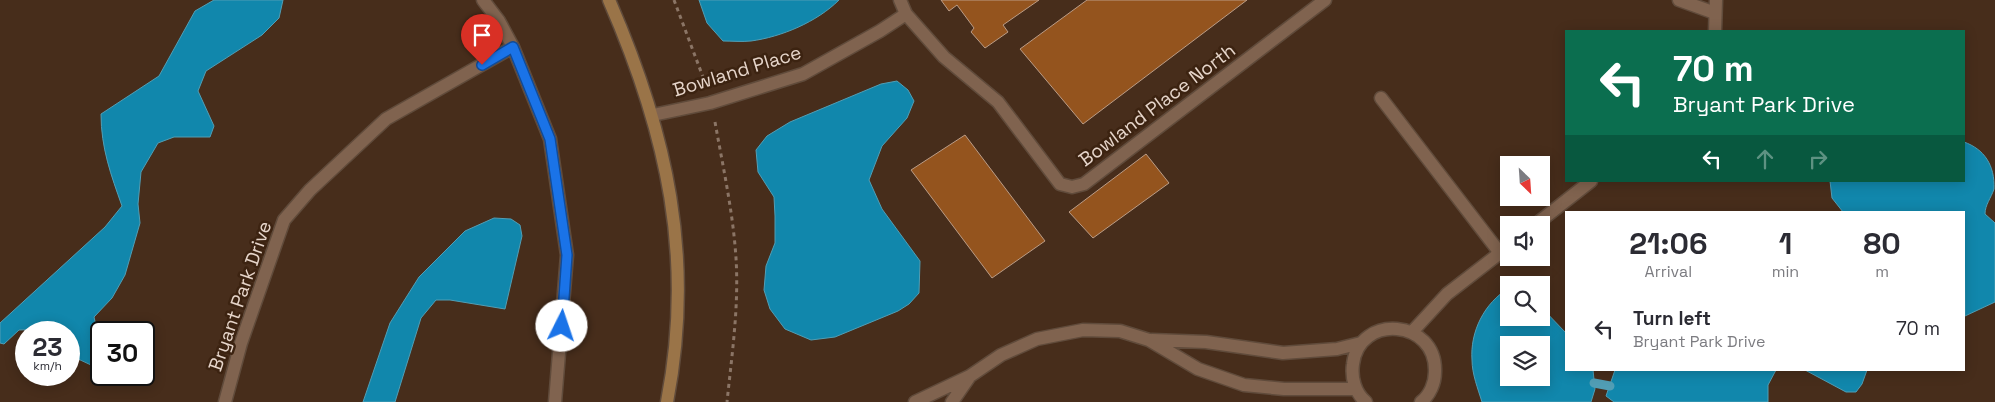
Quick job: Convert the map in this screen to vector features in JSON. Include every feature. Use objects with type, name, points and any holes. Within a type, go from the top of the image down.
[{"type":"street","points":[[483,0],[513,47],[550,139],[567,255],[555,402]]},
{"type":"street","points":[[609,0],[634,58],[653,115],[667,172],[676,231],[678,308],[675,362],[667,402]]},
{"type":"street","name":"Bowland Place North","points":[[900,0],[906,14],[944,57],[998,102],[1060,184],[1072,187],[1084,184],[1325,0]]},
{"type":"street","points":[[1679,0],[1716,6],[1715,30]]},
{"type":"street","name":"Bowland Place","points":[[653,115],[710,103],[803,74],[880,31],[906,14]]},
{"type":"street","name":"Bryant Park Drive","points":[[225,402],[241,343],[284,220],[310,190],[386,119],[513,47]]},
{"type":"street","points":[[1381,98],[1500,245]]},
{"type":"street","points":[[1546,216],[1590,182]]},
{"type":"street","points":[[1412,332],[1447,294],[1500,253]]},
{"type":"street","points":[[1366,402],[1356,389],[1352,374],[1353,358],[1361,343],[1372,334],[1385,329],[1399,328],[1412,332],[1427,344],[1436,362],[1435,382],[1425,401]]},
{"type":"street","points":[[915,402],[970,376],[1001,355],[1037,338],[1083,330],[1120,331],[1149,340],[1198,369],[1244,385],[1284,389],[1356,389]]},
{"type":"street","points":[[1149,340],[1206,342],[1283,353],[1337,349],[1361,343]]},
{"type":"street","points":[[952,402],[970,376]]},
{"type":"path","points":[[674,0],[704,79],[728,191],[736,258],[735,328],[727,402]]},
{"type":"water","points":[[214,0],[283,0],[279,18],[262,35],[206,71],[198,91],[214,126],[210,137],[174,137],[158,143],[141,172],[138,204],[140,223],[125,275],[112,298],[94,317],[95,321],[90,321],[90,365],[80,360],[80,321],[15,321],[15,334],[4,344],[0,343],[0,323],[105,227],[122,206],[105,150],[101,114],[159,76],[195,11]]},
{"type":"water","points":[[699,0],[839,0],[809,22],[786,32],[751,41],[723,41],[707,23]]},
{"type":"water","points":[[897,81],[908,90],[914,101],[907,118],[882,146],[869,180],[882,209],[920,261],[919,293],[909,304],[898,311],[835,337],[811,340],[785,329],[770,309],[764,290],[766,266],[775,243],[774,197],[758,172],[756,150],[767,136],[790,122],[881,84]]},
{"type":"water","points":[[1965,142],[1971,145],[1987,159],[1993,173],[1994,189],[1985,214],[1995,223],[1995,302],[1965,316],[1965,211],[1842,211],[1832,198],[1830,182],[1965,182]]},
{"type":"water","points":[[494,218],[511,219],[520,225],[522,236],[505,309],[450,300],[436,300],[421,318],[395,402],[363,402],[390,323],[419,277],[465,231]]},
{"type":"water","points":[[1500,294],[1500,326],[1550,326],[1550,316],[1565,332],[1565,371],[1593,371],[1595,389],[1591,402],[1482,402],[1472,365],[1472,349],[1476,329],[1486,310]]},
{"type":"water","points":[[1615,371],[1775,371],[1768,385],[1768,402],[1614,402],[1606,396]]},
{"type":"water","points":[[1807,371],[1867,371],[1862,384],[1856,392],[1846,392]]},
{"type":"building","points":[[941,0],[1039,0],[1003,25],[1008,32],[985,48],[971,32],[974,28],[957,5],[949,11]]},
{"type":"building","points":[[1087,0],[1247,0],[1083,124],[1020,49]]},
{"type":"building","points":[[965,135],[1045,241],[992,278],[911,170]]},
{"type":"building","points":[[1146,154],[1169,183],[1093,238],[1069,212]]},
{"type":"waterway","points":[[1594,383],[1610,386]]},
{"type":"route","points":[[482,65],[513,47],[550,139],[567,255],[562,326]]}]
